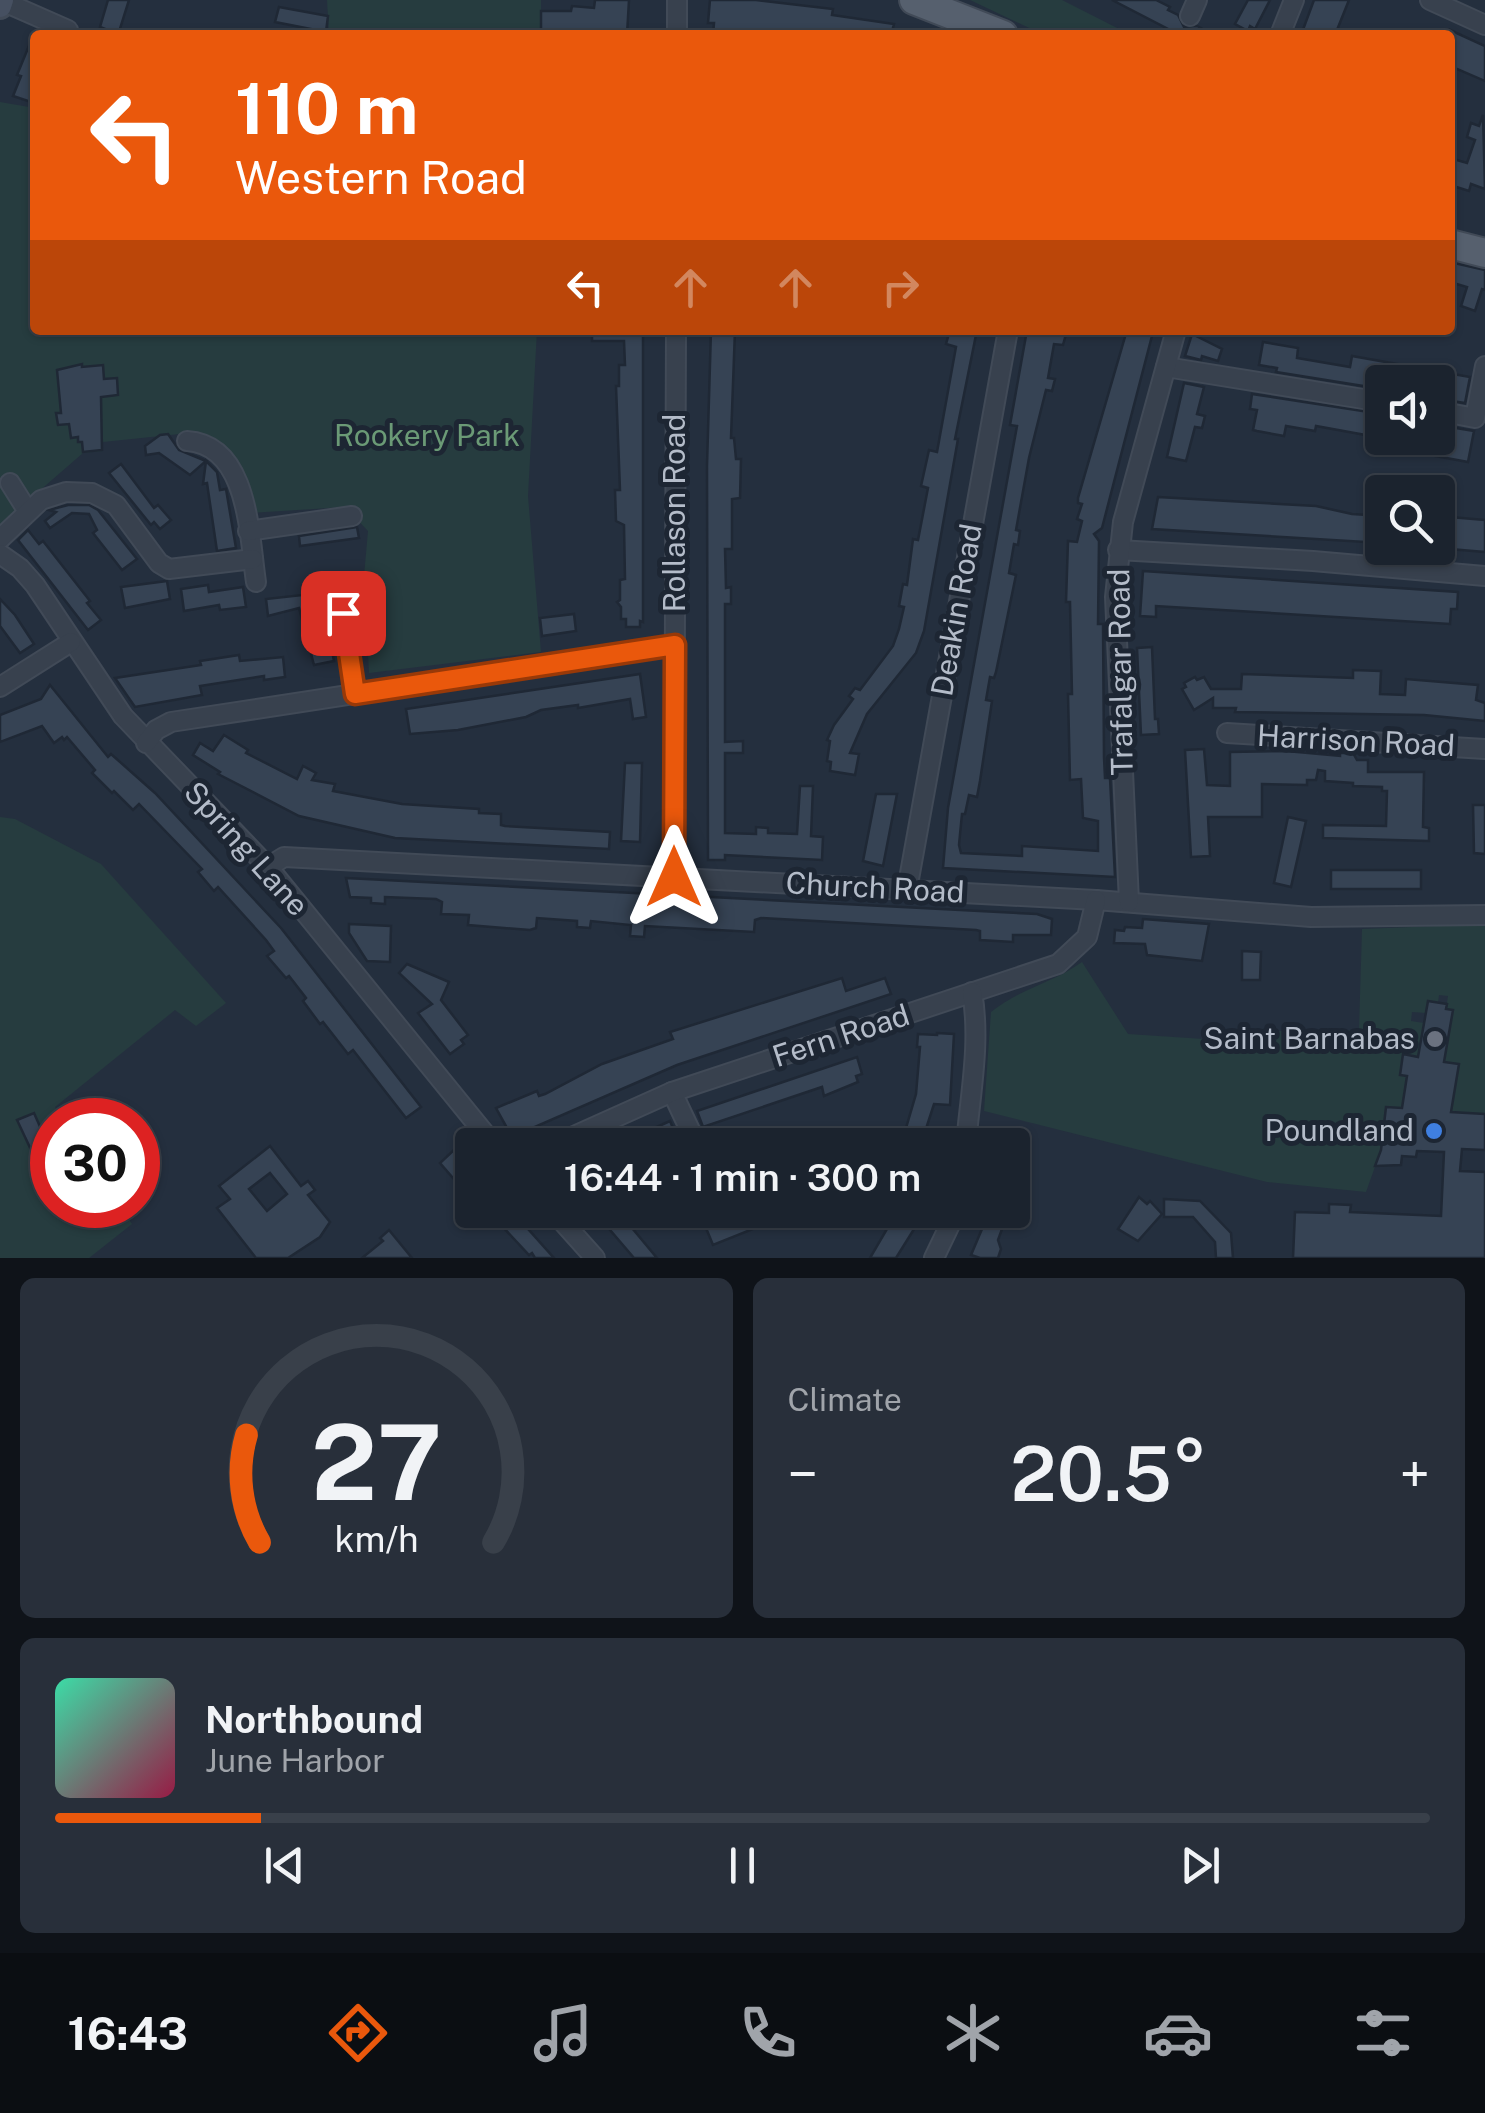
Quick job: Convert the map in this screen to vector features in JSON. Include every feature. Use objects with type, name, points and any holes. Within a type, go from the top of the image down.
[{"type":"main road","points":[[914,0],[990,30]]},
{"type":"main road","points":[[1455,245],[1485,253]]},
{"type":"street","points":[[46,18],[55,0]]},
{"type":"street","points":[[677,0],[677,30]]},
{"type":"street","points":[[1282,30],[1294,0]]},
{"type":"street","points":[[1430,0],[1485,26]]},
{"type":"street","points":[[1,2],[68,30]]},
{"type":"street","name":"Rollason Road","points":[[674,877],[676,335]]},
{"type":"street","name":"Deakin Road","points":[[907,890],[1007,335]]},
{"type":"street","name":"Trafalgar Road","points":[[1128,902],[1115,597],[1118,550],[1175,335]]},
{"type":"street","points":[[1455,415],[1475,418],[1485,366]]},
{"type":"street","points":[[1166,367],[1365,399]]},
{"type":"street","points":[[186,441],[211,446],[230,466],[243,499],[256,582]]},
{"type":"street","points":[[10,483],[27,510]]},
{"type":"street","points":[[0,539],[41,500],[56,494],[92,492],[116,505],[160,563],[169,569],[253,559]]},
{"type":"street","points":[[248,532],[352,516]]},
{"type":"street","points":[[1118,550],[1351,563],[1485,576]]},
{"type":"street","name":"Spring Lane","points":[[0,554],[20,568],[34,585],[123,716],[240,834],[480,1128]]},
{"type":"street","points":[[343,613],[355,694]]},
{"type":"street","points":[[0,687],[72,642]]},
{"type":"street","points":[[146,742],[156,730],[171,722],[675,645]]},
{"type":"street","name":"Harrison Road","points":[[1227,734],[1485,748]]},
{"type":"street","name":"Church Road","points":[[268,867],[284,857],[1096,900],[1311,917],[1485,915]]},
{"type":"street","name":"Fern Road","points":[[592,1128],[672,1092],[1058,964],[1087,937],[1096,900]]},
{"type":"street","points":[[967,1128],[974,1043],[972,992]]},
{"type":"street","points":[[672,1092],[689,1128]]},
{"type":"street","points":[[568,1228],[595,1258]]},
{"type":"street","points":[[934,1258],[948,1228]]},
{"type":"green space","points":[[327,0],[541,0],[541,30],[329,30]]},
{"type":"green space","points":[[970,0],[1062,0],[1121,30],[1033,30]]},
{"type":"green space","name":"Rookery Park","points":[[0,102],[30,107],[30,335],[537,335],[528,496],[541,652],[369,673],[364,576],[368,531],[345,507],[251,513],[217,444],[199,432],[103,442],[103,451],[83,453],[0,525]]},
{"type":"green space","points":[[0,817],[15,819],[101,864],[226,1003],[196,1026],[175,1010],[66,1098],[30,1098],[30,1228],[127,1228],[89,1258],[0,1258]]},
{"type":"green space","points":[[1485,924],[1485,1114],[1386,1107],[1381,1150],[1366,1192],[1267,1182],[984,1111],[991,1012],[1082,962],[1128,1034],[1204,1039],[1275,1031],[1359,1030],[1362,929]],"holes":[[[1439,995],[1448,996],[1446,1009],[1453,1011],[1444,1062],[1459,1065],[1452,1100],[1400,1074],[1403,1055],[1418,1057],[1424,1023],[1411,1021],[1412,1012],[1426,1013],[1438,1003]]]},
{"type":"building","points":[[108,0],[129,0],[120,30],[100,27]]},
{"type":"building","points":[[595,0],[629,0],[627,30],[541,30],[541,11],[571,11],[572,6],[594,8]]},
{"type":"building","points":[[710,0],[756,0],[833,9],[832,15],[894,24],[892,30],[713,30],[714,23],[708,23]]},
{"type":"building","points":[[1112,0],[1156,0],[1170,7],[1168,10],[1178,15],[1184,27],[1205,30],[1170,30]]},
{"type":"building","points":[[1248,0],[1270,0],[1255,29],[1250,26],[1246,30],[1235,24]]},
{"type":"building","points":[[1314,0],[1349,0],[1337,30],[1303,30]]},
{"type":"building","points":[[279,7],[328,16],[326,30],[275,22]]},
{"type":"building","points":[[1455,32],[1485,46],[1485,81],[1455,68]]},
{"type":"building","points":[[30,43],[30,102],[13,96],[21,76],[17,75]]},
{"type":"building","points":[[1483,115],[1485,189],[1471,184],[1469,191],[1455,187],[1455,159],[1467,163],[1475,140],[1467,137],[1471,123],[1479,126]]},
{"type":"building","points":[[1455,263],[1485,270],[1485,290],[1482,289],[1475,311],[1461,306],[1467,287],[1455,283]]},
{"type":"building","points":[[592,335],[643,335],[640,627],[626,627],[617,602],[620,580],[625,579],[624,525],[616,521],[615,490],[620,490],[616,386],[619,365],[625,365],[624,341],[592,341]]},
{"type":"building","points":[[711,335],[735,335],[731,438],[736,459],[741,459],[740,498],[732,499],[732,549],[725,549],[726,588],[731,587],[731,604],[725,604],[725,742],[743,741],[743,753],[725,753],[725,833],[756,834],[756,827],[768,828],[768,833],[797,834],[800,786],[813,786],[811,836],[823,837],[822,860],[725,855],[725,860],[708,860],[707,466]]},
{"type":"building","points":[[949,335],[976,335],[924,631],[916,653],[867,714],[850,753],[859,754],[855,775],[830,771],[827,740],[834,725],[853,699],[849,696],[855,688],[860,690],[893,646],[899,629],[904,607],[899,606],[903,584],[907,585],[913,539],[918,540],[928,488],[921,486],[929,450],[937,452],[956,347],[946,344]]},
{"type":"building","points":[[1026,335],[1066,335],[1063,345],[1054,344],[1048,378],[1055,379],[1052,391],[1046,390],[1029,458],[1016,530],[1020,531],[1018,545],[1014,544],[1009,573],[1016,575],[996,672],[994,678],[990,677],[986,700],[992,701],[980,781],[977,797],[969,795],[962,814],[959,845],[961,853],[1022,856],[1022,846],[1098,851],[1098,821],[1083,818],[1081,779],[1070,780],[1068,541],[1077,542],[1082,521],[1077,519],[1082,504],[1078,498],[1126,335],[1152,335],[1102,528],[1094,534],[1099,541],[1098,624],[1103,624],[1105,778],[1110,778],[1115,877],[943,868],[948,808],[1017,426],[1010,425]]},
{"type":"building","points":[[1192,335],[1222,349],[1218,361],[1185,356]]},
{"type":"building","points":[[1263,342],[1298,348],[1297,358],[1350,367],[1352,356],[1403,365],[1365,365],[1365,386],[1276,372],[1277,368],[1259,365]]},
{"type":"building","points":[[82,364],[103,365],[104,379],[117,378],[118,395],[101,397],[102,450],[83,452],[78,437],[71,438],[69,424],[58,425],[56,413],[61,413],[57,370]]},
{"type":"building","points":[[1455,374],[1470,377],[1465,403],[1455,402]]},
{"type":"building","points":[[1184,383],[1204,387],[1197,414],[1205,416],[1202,428],[1195,427],[1186,461],[1167,457]]},
{"type":"building","points":[[1252,394],[1365,411],[1365,435],[1316,426],[1315,431],[1286,426],[1284,436],[1253,430],[1257,410],[1250,409]]},
{"type":"building","points":[[1455,428],[1474,431],[1468,462],[1430,455],[1455,455]]},
{"type":"building","points":[[168,434],[179,450],[206,461],[190,475],[159,453],[146,455],[145,446]]},
{"type":"building","points":[[206,461],[217,472],[220,490],[226,489],[236,548],[217,551],[207,483],[203,484]]},
{"type":"building","points":[[121,464],[154,508],[158,505],[171,520],[160,529],[154,522],[151,525],[109,473]]},
{"type":"building","points":[[1158,497],[1316,506],[1365,515],[1365,542],[1152,529]]},
{"type":"building","points":[[89,505],[98,510],[137,559],[122,570],[93,533],[97,530],[89,514],[72,513],[50,528],[45,521],[56,512],[49,510]]},
{"type":"building","points":[[1455,517],[1485,520],[1485,552],[1455,549]]},
{"type":"building","points":[[357,527],[359,538],[300,546],[299,536]]},
{"type":"building","points":[[28,530],[39,544],[43,541],[90,601],[87,603],[101,620],[88,630],[18,540]]},
{"type":"building","points":[[1143,571],[1458,592],[1457,609],[1451,609],[1450,624],[1156,606],[1156,617],[1140,616]]},
{"type":"building","points":[[167,581],[170,599],[125,608],[121,587]]},
{"type":"building","points":[[208,585],[209,592],[243,587],[246,607],[220,610],[219,605],[184,611],[181,589]]},
{"type":"building","points":[[320,593],[334,661],[314,665],[299,608],[268,616],[266,599]]},
{"type":"building","points":[[0,599],[34,644],[20,653],[0,626]]},
{"type":"building","points":[[574,614],[576,631],[542,636],[540,618]]},
{"type":"building","points":[[1152,647],[1159,734],[1141,735],[1137,648]]},
{"type":"building","points":[[239,655],[240,661],[283,657],[285,677],[264,680],[264,676],[200,686],[202,695],[135,707],[115,678],[201,665],[200,661]]},
{"type":"building","points":[[1353,670],[1381,671],[1380,694],[1405,695],[1406,679],[1478,685],[1476,700],[1485,703],[1485,721],[1424,715],[1235,712],[1236,708],[1213,708],[1213,698],[1194,710],[1182,689],[1186,687],[1184,683],[1195,677],[1204,677],[1211,689],[1241,689],[1242,674],[1353,678]]},
{"type":"building","points":[[640,674],[646,717],[633,719],[630,699],[541,710],[526,717],[458,730],[410,734],[406,709]]},
{"type":"building","points":[[50,685],[108,757],[111,754],[155,793],[281,928],[421,1107],[406,1118],[353,1050],[348,1054],[323,1022],[320,1024],[289,976],[286,978],[267,956],[274,951],[266,940],[218,887],[214,891],[198,872],[202,869],[139,804],[133,810],[92,773],[95,770],[67,737],[54,743],[42,726],[0,742],[0,715],[41,699]]},
{"type":"building","points":[[224,735],[248,750],[246,753],[297,779],[303,766],[316,773],[312,780],[335,784],[333,791],[402,804],[479,809],[479,813],[501,814],[501,825],[505,826],[610,832],[609,849],[395,838],[299,816],[218,774],[193,755],[200,743],[213,751]]},
{"type":"building","points":[[1204,749],[1207,785],[1230,786],[1230,752],[1286,751],[1340,756],[1353,753],[1357,760],[1368,760],[1368,772],[1424,772],[1423,827],[1429,828],[1429,841],[1323,838],[1323,825],[1386,826],[1387,791],[1382,791],[1382,787],[1325,781],[1325,771],[1318,770],[1316,780],[1307,780],[1307,785],[1262,784],[1262,817],[1208,817],[1210,856],[1191,857],[1185,750]]},
{"type":"building","points":[[625,763],[642,763],[640,842],[621,841]]},
{"type":"building","points":[[876,794],[897,794],[883,866],[863,861]]},
{"type":"building","points":[[1473,805],[1485,805],[1485,854],[1474,853]]},
{"type":"building","points":[[1288,817],[1306,821],[1291,887],[1274,883]]},
{"type":"building","points":[[1331,870],[1421,870],[1421,889],[1331,889]]},
{"type":"building","points":[[346,878],[1037,914],[1052,919],[1051,935],[1013,935],[1013,942],[980,940],[980,931],[976,930],[761,918],[755,920],[754,932],[645,926],[644,937],[630,936],[631,925],[591,921],[590,928],[577,927],[577,921],[537,918],[536,928],[530,930],[468,925],[469,915],[441,914],[442,902],[436,899],[385,897],[385,904],[371,903],[371,898],[350,897]]},
{"type":"building","points":[[1143,919],[1209,924],[1202,961],[1147,955],[1145,944],[1114,943],[1115,930],[1142,928]]},
{"type":"building","points":[[349,924],[391,926],[390,962],[367,961],[349,933]]},
{"type":"building","points":[[1242,951],[1261,952],[1260,980],[1242,980]]},
{"type":"building","points":[[407,964],[449,982],[441,1000],[468,1035],[461,1040],[464,1044],[450,1054],[418,1013],[432,1004],[399,973]]},
{"type":"building","points":[[842,978],[846,991],[885,978],[891,994],[677,1065],[533,1128],[507,1128],[496,1108],[537,1091],[539,1096],[545,1094],[602,1064],[673,1039],[670,1032]]},
{"type":"building","points":[[1428,1001],[1447,1004],[1446,1009],[1453,1010],[1444,1062],[1459,1064],[1451,1112],[1485,1114],[1485,1150],[1462,1149],[1460,1171],[1485,1172],[1485,1258],[1293,1258],[1295,1212],[1329,1213],[1329,1204],[1351,1205],[1350,1212],[1441,1216],[1444,1152],[1417,1151],[1416,1157],[1402,1156],[1401,1165],[1375,1166],[1386,1107],[1402,1108],[1407,1076],[1400,1075],[1403,1054],[1418,1057]]},
{"type":"building","points":[[918,1034],[954,1034],[950,1105],[934,1104],[926,1128],[906,1128],[916,1094]]},
{"type":"building","points":[[857,1057],[862,1074],[856,1076],[858,1082],[824,1096],[822,1087],[703,1127],[697,1111]]},
{"type":"building","points":[[30,1115],[30,1148],[17,1120]]},
{"type":"building","points":[[670,1121],[673,1128],[655,1128]]},
{"type":"building","points":[[270,1146],[301,1186],[308,1181],[315,1190],[308,1195],[330,1222],[320,1237],[288,1258],[256,1258],[217,1208],[230,1199],[219,1186]],"holes":[[[270,1173],[287,1194],[267,1211],[249,1189]]]},
{"type":"building","points":[[455,1149],[455,1180],[440,1163]]},
{"type":"building","points":[[1139,1197],[1147,1204],[1150,1201],[1162,1214],[1138,1241],[1118,1229]]},
{"type":"building","points":[[1164,1199],[1200,1201],[1231,1233],[1233,1258],[1216,1258],[1215,1242],[1193,1217],[1164,1217]]},
{"type":"building","points":[[504,1228],[527,1228],[554,1258],[529,1255]]},
{"type":"building","points":[[608,1228],[632,1228],[657,1258],[634,1258]]},
{"type":"building","points":[[706,1228],[756,1228],[713,1245]]},
{"type":"building","points":[[888,1228],[915,1228],[896,1258],[870,1258]]},
{"type":"building","points":[[982,1228],[1002,1228],[998,1258],[971,1255]]},
{"type":"building","points":[[389,1230],[412,1258],[362,1258],[383,1241],[380,1238]]},
{"type":"place","name":"Saint Barnabas","points":[[1435,1039]]},
{"type":"place","name":"Poundland","points":[[1434,1131]]},
{"type":"route","points":[[343,613],[355,694],[675,645],[674,877]]}]
